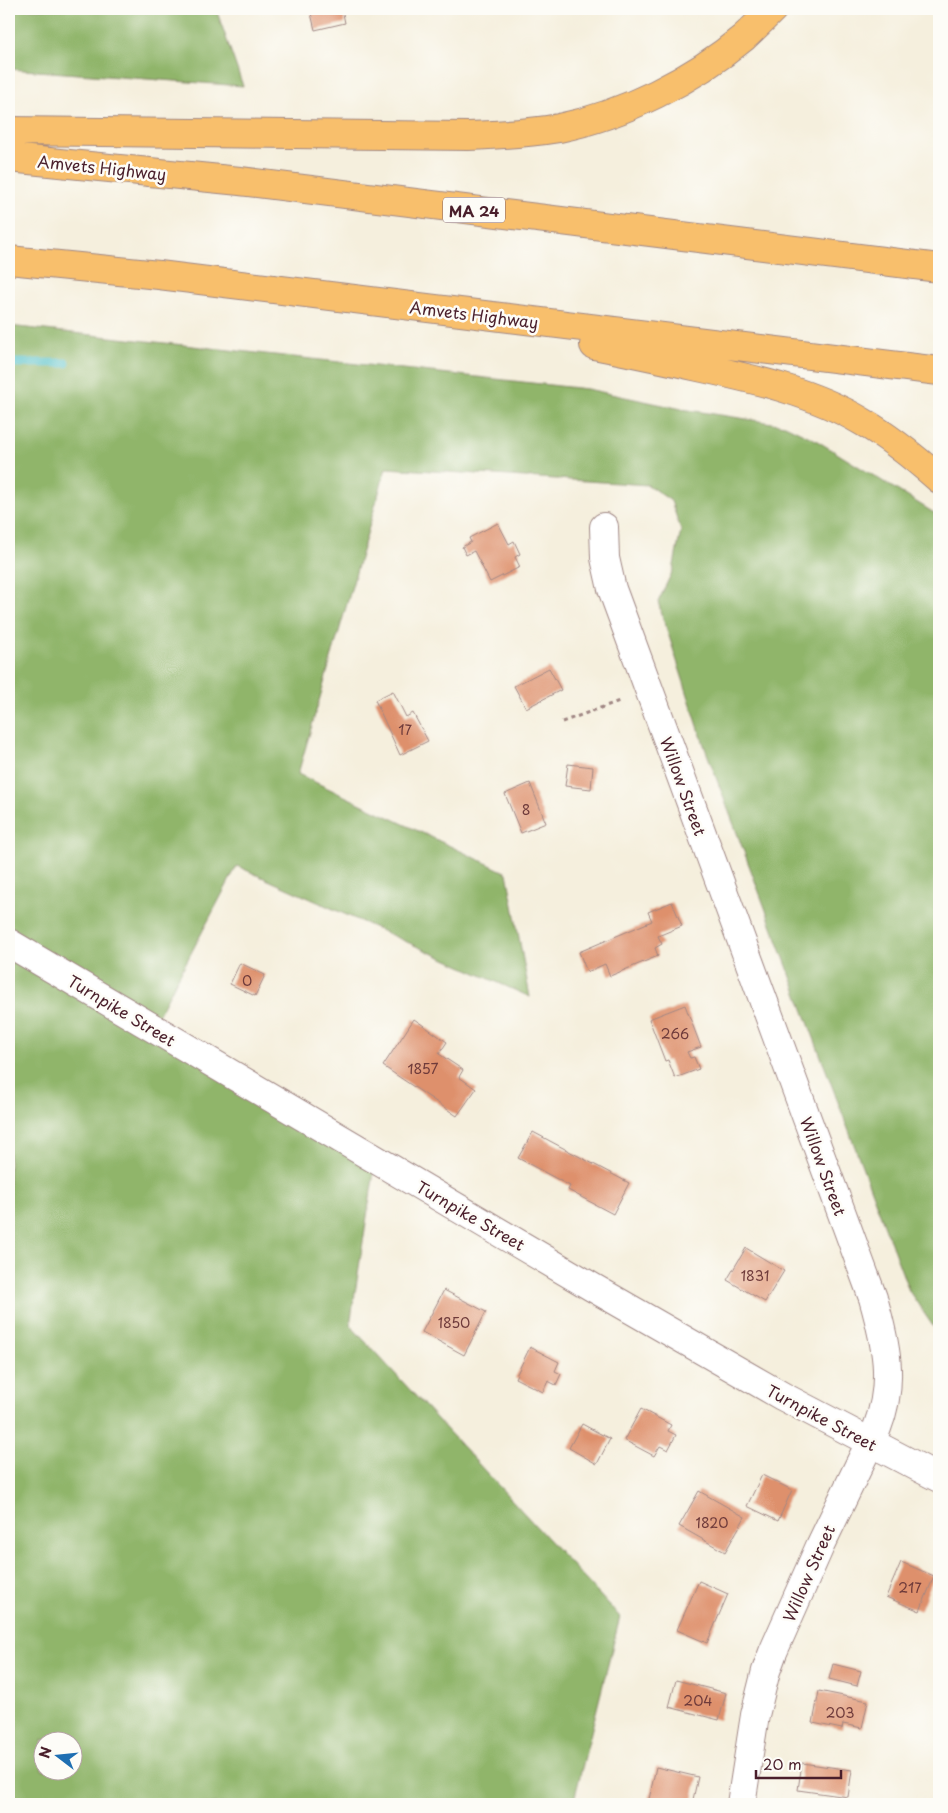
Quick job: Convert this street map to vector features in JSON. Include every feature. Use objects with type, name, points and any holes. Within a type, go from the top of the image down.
[{"type":"highway","points":[[9,131],[468,136],[515,134],[560,127],[606,115],[667,89],[708,64],[743,38],[773,9]]},
{"type":"highway","name":"Amvets Highway","points":[[9,158],[240,181],[939,268]]},
{"type":"highway","name":"Amvets Highway","points":[[9,260],[159,275],[939,371]]},
{"type":"highway","points":[[309,293],[615,349],[789,389],[826,403],[862,421],[900,446],[939,479]]},
{"type":"street","name":"Willow Street","points":[[604,527],[607,573],[875,1306],[885,1342],[888,1378],[883,1413],[820,1546],[766,1672],[756,1715],[741,1804]]},
{"type":"street","name":"Turnpike Street","points":[[9,943],[592,1287],[782,1396],[939,1478]]},
{"type":"path","points":[[562,722],[649,691]]},
{"type":"green space","points":[[9,9],[216,9],[243,86],[9,69]]},
{"type":"green space","points":[[9,326],[587,389],[682,409],[785,425],[814,439],[939,516],[939,1335],[909,1291],[705,748],[658,602],[673,570],[681,530],[671,501],[648,485],[386,468],[298,774],[507,873],[530,997],[237,866],[152,1027],[376,1159],[350,1325],[620,1617],[573,1804],[9,1804]]},
{"type":"building","points":[[310,9],[342,9],[345,23],[315,30]]},
{"type":"building","points":[[498,523],[509,544],[514,541],[520,554],[515,557],[520,567],[490,582],[474,551],[466,555],[462,547],[471,542],[469,538]]},
{"type":"building","points":[[549,668],[561,690],[526,708],[514,686]]},
{"type":"building","points":[[393,691],[406,717],[413,713],[428,741],[400,755],[375,700]]},
{"type":"building","points":[[568,764],[593,767],[591,789],[565,786]]},
{"type":"building","points":[[530,783],[546,823],[521,833],[505,794]]},
{"type":"building","points":[[672,902],[682,926],[658,936],[662,944],[655,948],[658,956],[610,976],[605,964],[587,972],[579,952],[652,921],[648,912]]},
{"type":"building","points":[[240,963],[265,975],[255,996],[230,984]]},
{"type":"building","points":[[685,1005],[701,1047],[687,1052],[690,1058],[694,1057],[699,1069],[675,1078],[668,1060],[665,1061],[649,1019]]},
{"type":"building","points":[[414,1019],[447,1042],[439,1054],[463,1070],[459,1077],[476,1089],[457,1116],[383,1066]]},
{"type":"building","points":[[533,1132],[629,1183],[613,1214],[568,1190],[570,1186],[518,1158]]},
{"type":"building","points":[[746,1248],[784,1271],[765,1302],[727,1280]]},
{"type":"building","points":[[444,1290],[486,1312],[464,1355],[422,1332]]},
{"type":"building","points":[[530,1347],[559,1362],[555,1371],[561,1374],[556,1385],[548,1381],[543,1392],[515,1378]]},
{"type":"building","points":[[641,1409],[671,1425],[668,1431],[676,1435],[668,1450],[660,1446],[654,1456],[624,1440]]},
{"type":"building","points":[[582,1424],[610,1439],[597,1464],[569,1448]]},
{"type":"building","points":[[762,1475],[792,1490],[778,1521],[747,1506]]},
{"type":"building","points":[[699,1491],[745,1517],[725,1552],[679,1526]]},
{"type":"building","points":[[901,1562],[934,1576],[920,1611],[886,1597]]},
{"type":"building","points":[[699,1581],[728,1594],[707,1643],[677,1630]]},
{"type":"building","points":[[833,1664],[861,1671],[857,1686],[829,1679]]},
{"type":"building","points":[[676,1680],[726,1693],[719,1720],[669,1707]]},
{"type":"building","points":[[819,1691],[868,1701],[862,1728],[843,1724],[842,1729],[813,1723]]},
{"type":"building","points":[[802,1763],[852,1770],[848,1797],[798,1790]]},
{"type":"building","points":[[656,1767],[698,1777],[692,1804],[648,1804]]},
{"type":"waterway","points":[[9,363],[66,363]]}]
